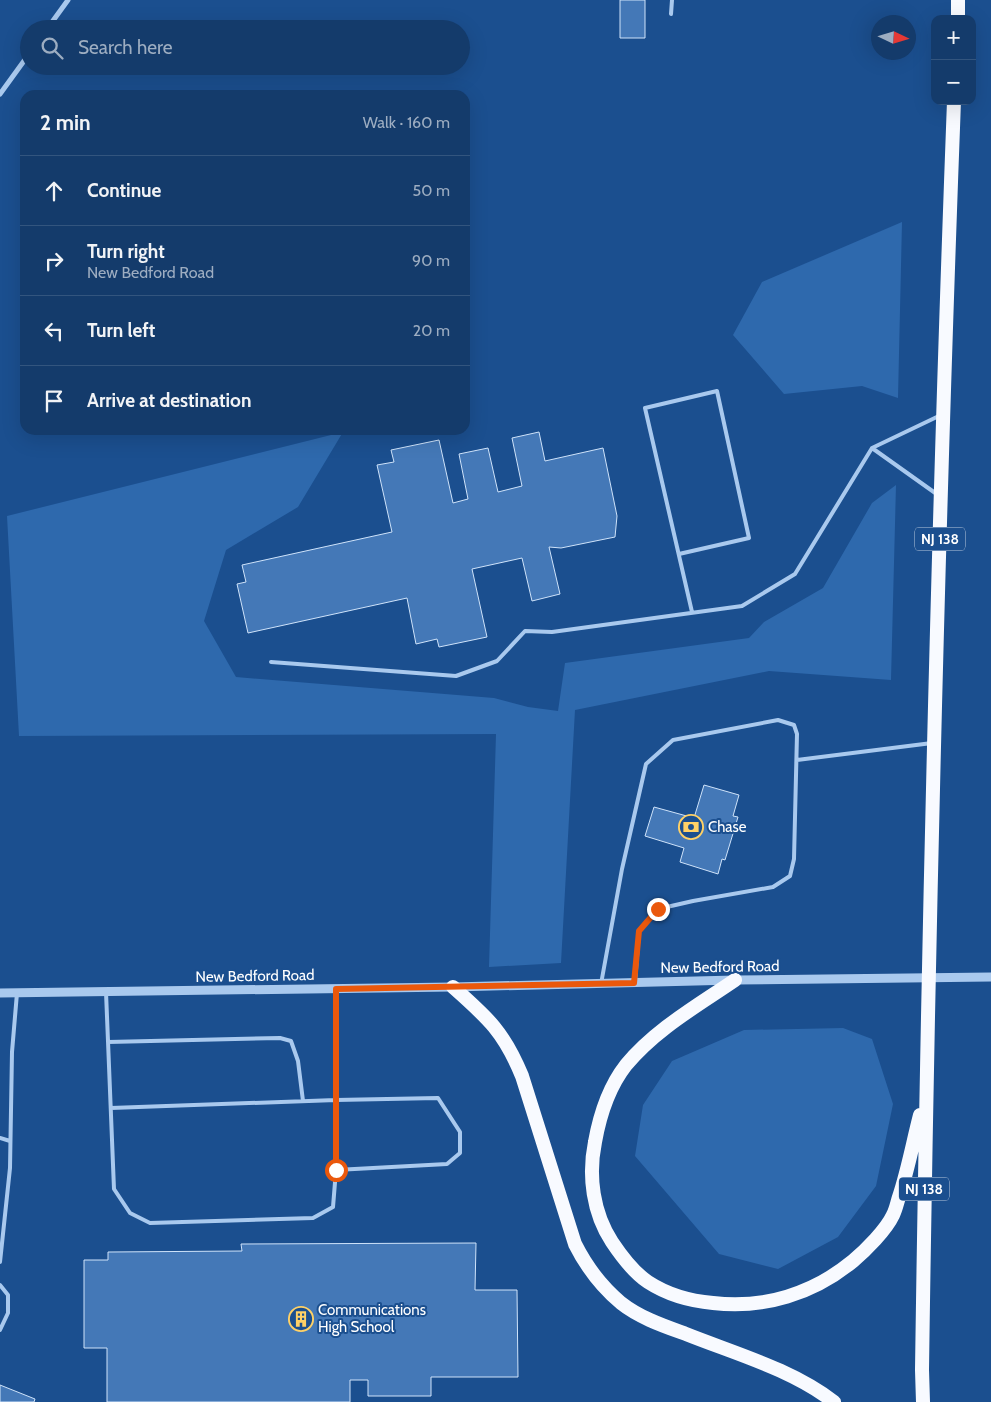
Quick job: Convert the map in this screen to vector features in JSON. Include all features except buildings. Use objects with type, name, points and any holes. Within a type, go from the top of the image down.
[{"type":"highway","points":[[958,0],[958,15]]},
{"type":"highway","name":"NJ 138","points":[[923,1402],[926,1087],[934,743],[954,105]]},
{"type":"highway","points":[[735,980],[668,1025],[639,1051],[614,1083],[599,1120],[593,1152],[592,1172],[593,1192],[600,1216],[608,1235],[623,1259],[647,1282],[669,1294],[696,1301],[729,1305],[754,1304],[778,1300],[824,1282],[844,1268],[871,1244],[893,1216],[906,1176],[926,1087]]},
{"type":"highway","points":[[453,987],[487,1017],[513,1054],[522,1076],[574,1244],[602,1285],[623,1304],[647,1319],[786,1373],[808,1384],[834,1402]]},
{"type":"street","points":[[54,20],[68,0]]},
{"type":"street","points":[[0,94],[20,66]]},
{"type":"street","name":"New Bedford Road","points":[[0,993],[991,977]]},
{"type":"lane","points":[[671,14],[672,0]]},
{"type":"lane","points":[[679,554],[749,538],[717,391],[645,408],[692,612]]},
{"type":"lane","points":[[270,662],[456,676],[497,661],[525,631],[552,632],[742,606],[795,574],[872,448],[943,414]]},
{"type":"lane","points":[[872,448],[941,497]]},
{"type":"lane","points":[[600,984],[622,869],[646,764],[673,740],[778,720],[794,725],[797,734],[797,760],[794,860],[790,876],[774,887],[693,900],[658,909],[639,931],[634,983]]},
{"type":"lane","points":[[797,760],[934,743]]},
{"type":"lane","points":[[106,992],[114,1189],[130,1213],[150,1223],[314,1218],[333,1207],[336,1170],[336,989]]},
{"type":"lane","points":[[0,1262],[10,1168],[12,1052],[17,993]]},
{"type":"lane","points":[[108,1042],[280,1038],[291,1041],[298,1061],[302,1101]]},
{"type":"lane","points":[[111,1108],[438,1098],[460,1132],[460,1153],[447,1164],[336,1170]]},
{"type":"lane","points":[[0,1138],[10,1142]]},
{"type":"lane","points":[[0,1216],[5,1218]]},
{"type":"lane","points":[[0,1285],[8,1294],[8,1313],[0,1330]]},
{"type":"shaded area","points":[[902,222],[898,398],[862,386],[784,394],[733,335],[762,282]]},
{"type":"shaded area","points":[[331,435],[341,435],[298,507],[226,550],[204,621],[236,677],[494,698],[528,707],[558,711],[565,663],[749,638],[764,622],[823,588],[872,503],[896,485],[891,680],[769,671],[575,710],[561,963],[489,967],[496,734],[19,736],[7,516]]},
{"type":"shaded area","points":[[843,1028],[872,1039],[893,1104],[876,1186],[838,1237],[778,1269],[719,1254],[635,1156],[643,1105],[672,1061],[744,1030]]},
{"type":"place","name":"Chase","points":[[691,827]]},
{"type":"place","name":"Communications High School","points":[[301,1319]]},
{"type":"route","points":[[336,1170],[336,989],[634,983],[639,931],[658,909]]}]
